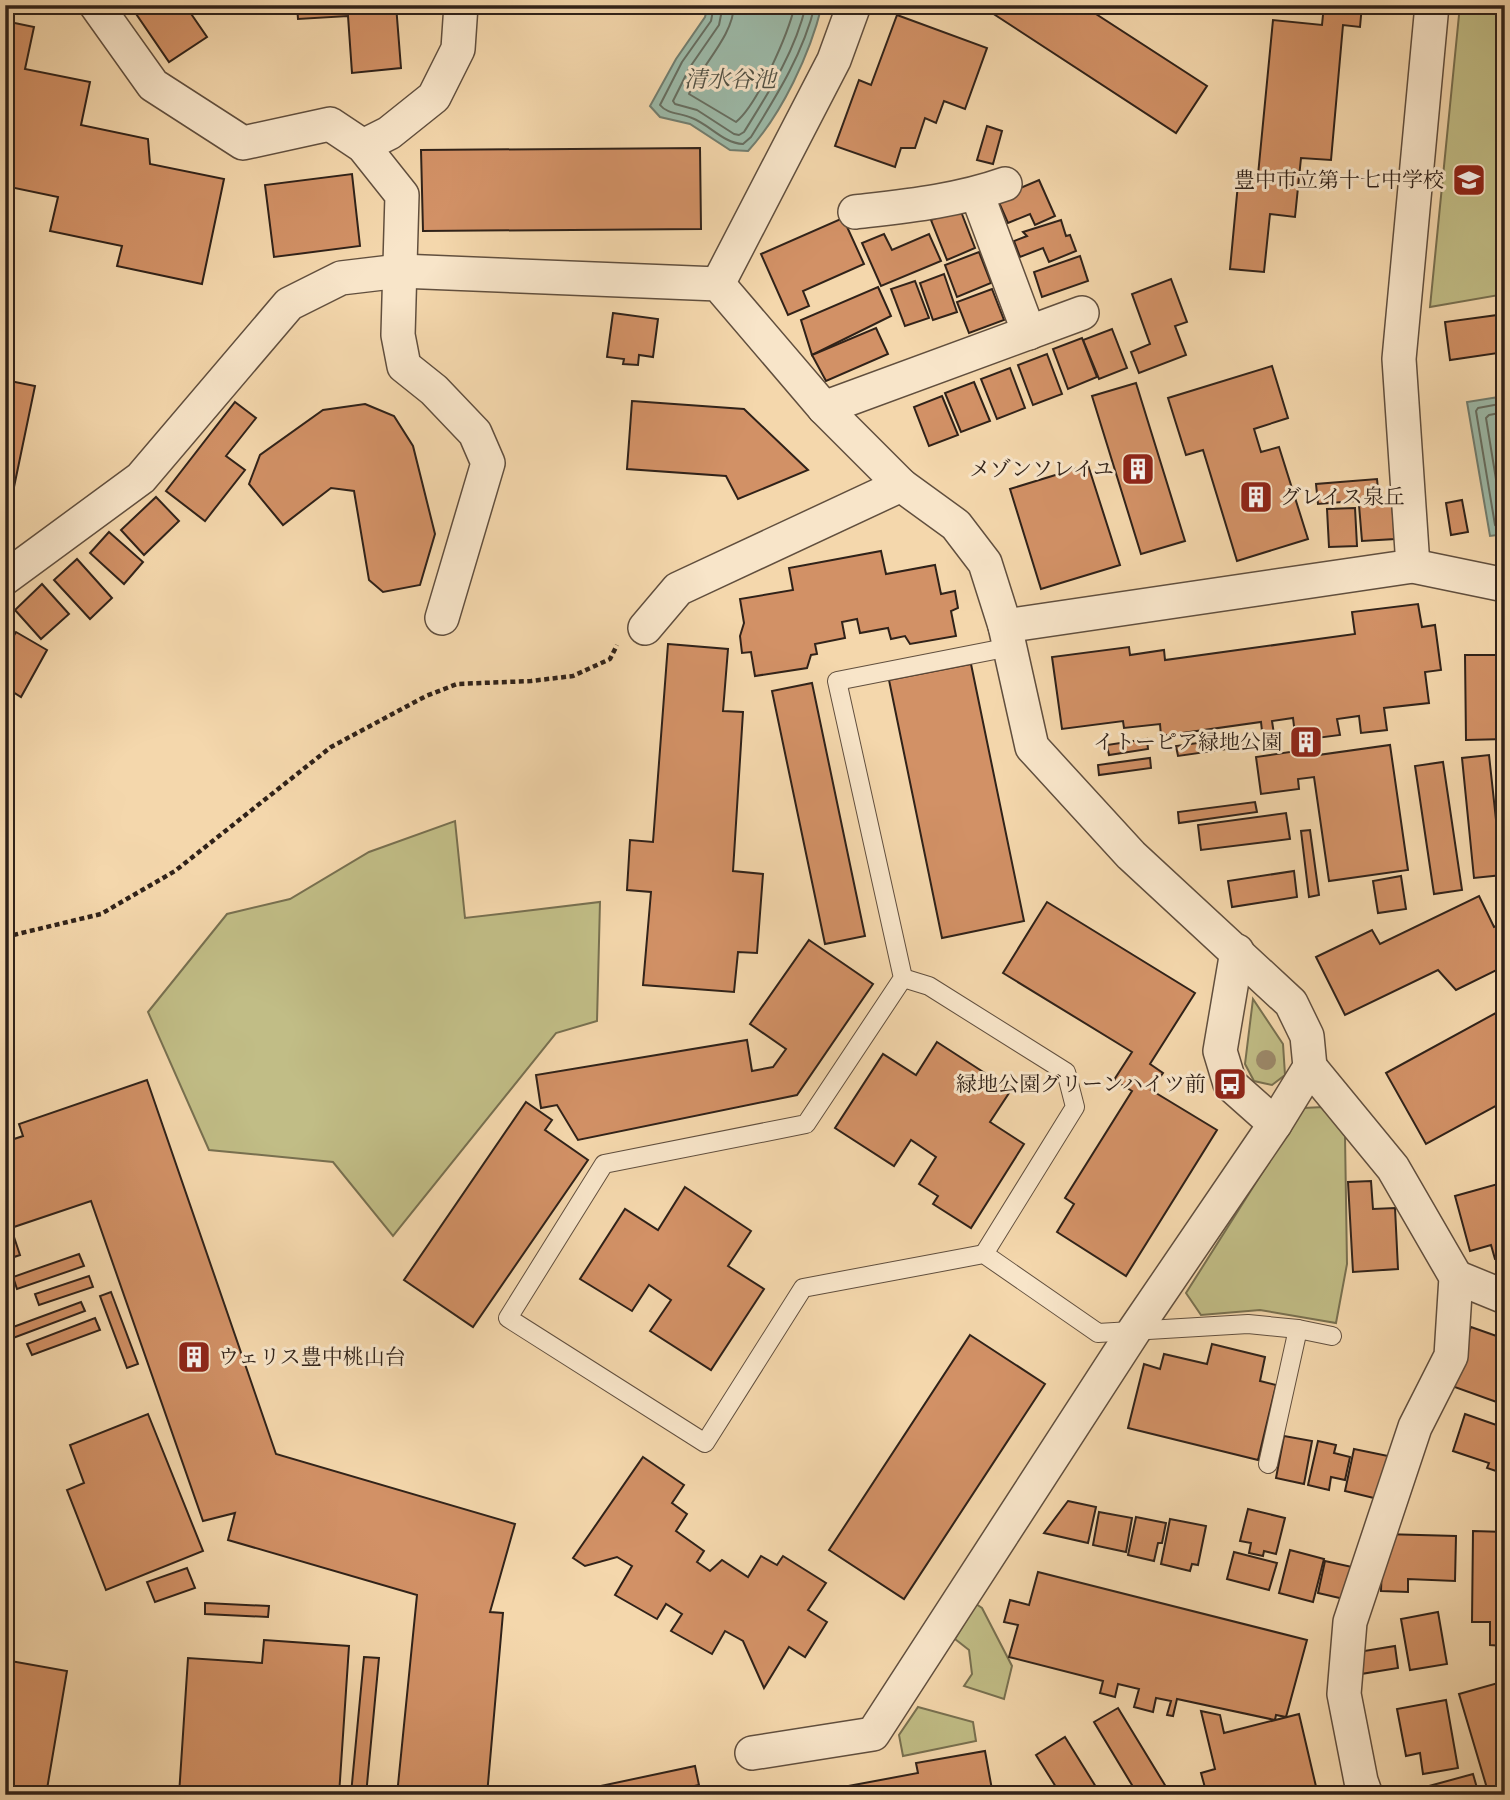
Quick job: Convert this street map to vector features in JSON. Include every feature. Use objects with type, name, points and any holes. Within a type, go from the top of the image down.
[{"type":"street","points":[[96,5],[153,85],[243,143],[330,124],[363,146],[402,195],[398,335],[404,366],[434,390],[475,433],[488,463],[442,618]]},
{"type":"street","points":[[363,146],[389,132],[433,97],[458,50],[461,5]]},
{"type":"street","points":[[718,284],[834,60],[854,5]]},
{"type":"street","points":[[1413,566],[1399,359],[1432,5]]},
{"type":"street","points":[[855,212],[917,205],[991,189],[1029,333]]},
{"type":"street","points":[[5,578],[141,478],[289,304],[341,278],[400,271],[718,284],[824,408],[901,485],[956,525],[985,563],[1008,637],[1032,747],[1131,855],[1292,1003],[1307,1037],[1310,1067],[1394,1168],[1456,1277],[1451,1356],[1415,1427],[1350,1622],[1344,1694],[1366,1795]]},
{"type":"street","points":[[824,408],[1082,313]]},
{"type":"street","points":[[645,628],[678,589],[901,485]]},
{"type":"street","points":[[1008,637],[1413,566],[1505,585]]},
{"type":"street","points":[[1237,951],[1220,1051],[1230,1084],[1275,1124]]},
{"type":"street","points":[[752,1754],[873,1734],[1134,1331],[1275,1124],[1310,1067]]},
{"type":"street","points":[[1456,1277],[1505,1297]]},
{"type":"lane","points":[[1008,637],[837,681],[902,978],[806,1124],[604,1164],[508,1318],[705,1443],[803,1288],[984,1254],[1098,1334],[1248,1324],[1298,1329],[1332,1336]]},
{"type":"lane","points":[[902,978],[929,986],[1066,1073],[1075,1107],[984,1254]]},
{"type":"lane","points":[[1268,1464],[1298,1329]]},
{"type":"path","points":[[5,937],[101,914],[174,871],[331,747],[426,696],[457,684],[573,676],[610,659],[623,633],[645,628]]},
{"type":"shaded area","points":[[1460,5],[1505,5],[1505,294],[1430,307]]},
{"type":"shaded area","points":[[455,821],[465,918],[600,902],[597,1021],[556,1033],[393,1236],[333,1162],[209,1150],[148,1012],[227,914],[290,899],[369,852]]},
{"type":"shaded area","points":[[1253,999],[1283,1044],[1285,1075],[1272,1085],[1254,1081],[1245,1064]]},
{"type":"shaded area","points":[[1324,1107],[1345,1136],[1347,1264],[1336,1323],[1260,1310],[1201,1315],[1186,1293],[1303,1108]]},
{"type":"shaded area","points":[[976,1604],[982,1608],[1012,1666],[1004,1699],[964,1686],[972,1674],[969,1650],[955,1639]]},
{"type":"shaded area","points":[[918,1707],[973,1722],[976,1741],[903,1756],[899,1735]]},
{"type":"water","name":"清水谷池","points":[[708,5],[822,5],[810,43],[793,82],[772,119],[748,151],[730,150],[690,124],[660,117],[650,106],[676,59],[705,17]]},
{"type":"water","points":[[1505,396],[1505,534],[1490,536],[1467,402]]},
{"type":"building","points":[[130,5],[185,5],[207,37],[169,62]]},
{"type":"building","points":[[297,5],[396,5],[401,68],[352,73],[348,16],[298,19]]},
{"type":"building","points":[[993,5],[1082,5],[1207,86],[1176,133],[989,11]]},
{"type":"building","points":[[1324,5],[1362,5],[1360,27],[1343,25],[1331,160],[1301,158],[1295,217],[1270,214],[1264,272],[1230,269],[1239,173],[1258,175],[1273,20],[1322,25]]},
{"type":"building","points":[[897,15],[987,48],[965,109],[944,101],[936,123],[925,118],[915,148],[901,148],[895,167],[835,146],[859,80],[871,85]]},
{"type":"building","points":[[5,21],[34,27],[25,69],[90,82],[81,125],[148,139],[150,164],[224,179],[202,284],[117,266],[122,246],[50,231],[58,197],[5,186]]},
{"type":"building","points":[[987,126],[1002,131],[993,164],[977,160]]},
{"type":"building","points":[[700,148],[701,229],[423,231],[421,150]]},
{"type":"building","points":[[352,174],[360,246],[274,257],[265,185]]},
{"type":"building","points":[[1039,180],[1055,216],[1035,225],[1030,214],[1008,223],[997,198]]},
{"type":"building","points":[[960,209],[975,248],[947,260],[931,220]]},
{"type":"building","points":[[843,218],[864,264],[803,291],[809,306],[788,315],[761,254]]},
{"type":"building","points":[[1061,220],[1066,236],[1070,235],[1076,251],[1049,262],[1043,248],[1020,257],[1014,241],[1027,236],[1023,232]]},
{"type":"building","points":[[884,234],[892,250],[929,234],[941,261],[881,286],[862,243]]},
{"type":"building","points":[[979,252],[991,283],[957,297],[945,265]]},
{"type":"building","points":[[1080,256],[1088,281],[1042,297],[1034,272]]},
{"type":"building","points":[[944,274],[957,312],[933,320],[920,283]]},
{"type":"building","points":[[1171,279],[1187,322],[1175,326],[1186,355],[1139,373],[1131,352],[1150,344],[1132,294]]},
{"type":"building","points":[[915,281],[929,318],[905,326],[891,289]]},
{"type":"building","points":[[878,287],[891,316],[812,355],[801,320]]},
{"type":"building","points":[[992,289],[1004,320],[969,333],[957,302]]},
{"type":"building","points":[[613,313],[658,319],[653,357],[639,355],[638,365],[623,364],[624,359],[607,357]]},
{"type":"building","points":[[1505,314],[1505,352],[1450,360],[1445,322]]},
{"type":"building","points":[[876,328],[888,354],[826,381],[812,355]]},
{"type":"building","points":[[1112,329],[1127,368],[1099,379],[1083,340]]},
{"type":"building","points":[[1082,338],[1097,377],[1068,389],[1053,349]]},
{"type":"building","points":[[1047,354],[1062,394],[1033,405],[1018,365]]},
{"type":"building","name":"グレイス泉丘","points":[[1272,366],[1288,418],[1254,429],[1261,452],[1279,447],[1308,539],[1237,561],[1203,450],[1186,455],[1168,398]]},
{"type":"building","points":[[1010,368],[1025,408],[997,419],[981,379]]},
{"type":"building","points":[[5,380],[35,386],[14,487],[5,485]]},
{"type":"building","points":[[974,382],[990,421],[961,432],[945,393]]},
{"type":"building","name":"メゾンソレイユ","points":[[1136,383],[1185,541],[1141,554],[1092,396]]},
{"type":"building","points":[[942,396],[958,435],[929,446],[914,407]]},
{"type":"building","points":[[632,401],[744,409],[808,470],[738,499],[726,476],[627,469]]},
{"type":"building","points":[[235,402],[256,418],[226,456],[245,470],[205,521],[166,491]]},
{"type":"building","points":[[365,404],[394,416],[413,446],[435,534],[420,585],[383,592],[369,580],[354,491],[331,488],[283,525],[249,484],[260,455],[323,410]]},
{"type":"building","points":[[1088,465],[1120,565],[1041,589],[1010,489]]},
{"type":"building","points":[[1377,479],[1379,499],[1318,504],[1316,484]]},
{"type":"building","points":[[156,497],[179,521],[144,555],[121,530]]},
{"type":"building","points":[[1462,500],[1468,532],[1451,535],[1446,503]]},
{"type":"building","points":[[1392,503],[1395,539],[1362,541],[1359,505]]},
{"type":"building","points":[[1355,508],[1357,546],[1329,547],[1327,509]]},
{"type":"building","points":[[109,532],[143,562],[124,584],[90,553]]},
{"type":"building","points":[[881,551],[886,574],[935,565],[941,594],[955,591],[958,608],[951,611],[956,636],[910,644],[905,636],[891,639],[888,628],[860,633],[857,619],[842,622],[845,638],[815,644],[817,654],[811,655],[807,668],[755,676],[751,652],[742,653],[740,636],[744,623],[740,599],[793,590],[789,568]]},
{"type":"building","points":[[77,559],[112,598],[90,619],[54,580]]},
{"type":"building","points":[[42,584],[69,614],[41,639],[15,610]]},
{"type":"building","name":"イトーピア緑地公園","points":[[1418,604],[1422,627],[1435,625],[1441,670],[1425,672],[1429,703],[1384,708],[1387,730],[1361,733],[1359,716],[1337,719],[1340,735],[1316,738],[1318,755],[1390,745],[1408,870],[1329,881],[1314,777],[1298,779],[1299,789],[1261,794],[1256,757],[1297,751],[1293,718],[1272,721],[1276,748],[1264,750],[1261,722],[1161,736],[1160,724],[1124,728],[1123,721],[1062,729],[1052,657],[1129,647],[1130,655],[1164,650],[1165,660],[1355,634],[1352,612]]},
{"type":"building","points":[[16,632],[47,650],[21,697],[5,687],[5,651]]},
{"type":"building","points":[[668,644],[728,649],[723,711],[743,712],[733,871],[763,874],[757,953],[738,952],[734,992],[643,985],[651,892],[627,890],[630,840],[653,842]]},
{"type":"building","points":[[1465,655],[1505,655],[1505,739],[1466,740]]},
{"type":"building","points":[[971,664],[1024,921],[942,938],[889,680]]},
{"type":"building","points":[[812,683],[865,936],[825,944],[772,691]]},
{"type":"building","points":[[1248,736],[1249,746],[1178,756],[1176,746]]},
{"type":"building","points":[[1147,739],[1148,749],[1109,755],[1107,745]]},
{"type":"building","points":[[1489,755],[1502,875],[1474,878],[1462,758]]},
{"type":"building","points":[[1150,758],[1151,768],[1099,775],[1098,765]]},
{"type":"building","points":[[1443,762],[1462,890],[1434,894],[1415,766]]},
{"type":"building","points":[[1255,802],[1257,812],[1179,823],[1178,812]]},
{"type":"building","points":[[1286,813],[1290,839],[1201,850],[1198,825]]},
{"type":"building","points":[[1310,830],[1319,895],[1309,897],[1301,831]]},
{"type":"building","points":[[1294,871],[1297,897],[1232,907],[1228,881]]},
{"type":"building","points":[[1401,876],[1406,909],[1378,913],[1373,881]]},
{"type":"building","points":[[1479,896],[1494,927],[1505,922],[1505,966],[1456,990],[1438,970],[1345,1015],[1316,957],[1372,930],[1380,944]]},
{"type":"building","points":[[1047,902],[1195,993],[1150,1064],[1163,1073],[1151,1090],[1217,1130],[1126,1276],[1057,1232],[1074,1204],[1065,1198],[1132,1091],[1114,1080],[1132,1052],[1003,973]]},
{"type":"building","points":[[809,940],[873,984],[797,1095],[578,1140],[557,1105],[541,1108],[536,1075],[747,1040],[752,1071],[773,1067],[786,1049],[750,1024]]},
{"type":"building","points":[[1505,1008],[1505,1101],[1426,1144],[1386,1073]]},
{"type":"building","points":[[937,1042],[1011,1090],[990,1122],[1024,1144],[971,1228],[933,1204],[938,1196],[919,1184],[936,1157],[911,1140],[894,1166],[835,1128],[883,1054],[916,1075]]},
{"type":"building","name":"ウェリス豊中桃山台","points":[[147,1080],[276,1454],[515,1524],[490,1612],[503,1613],[487,1795],[397,1795],[417,1595],[228,1540],[235,1513],[203,1521],[91,1201],[11,1228],[20,1255],[5,1260],[5,1142],[23,1136],[19,1124]]},
{"type":"building","points":[[526,1102],[552,1120],[545,1130],[588,1160],[473,1327],[404,1280]]},
{"type":"building","points":[[1371,1181],[1373,1209],[1395,1208],[1398,1269],[1353,1272],[1348,1182]]},
{"type":"building","points":[[1505,1182],[1505,1264],[1495,1259],[1491,1245],[1470,1251],[1455,1196]]},
{"type":"building","points":[[685,1187],[751,1231],[728,1266],[764,1289],[711,1370],[650,1331],[671,1300],[649,1285],[632,1311],[580,1279],[625,1209],[658,1230]]},
{"type":"building","points":[[79,1254],[84,1266],[17,1289],[13,1277]]},
{"type":"building","points":[[89,1276],[93,1287],[39,1305],[35,1294]]},
{"type":"building","points":[[111,1292],[138,1364],[127,1368],[100,1296]]},
{"type":"building","points":[[81,1302],[85,1311],[5,1341],[5,1330]]},
{"type":"building","points":[[95,1318],[100,1330],[32,1355],[27,1344]]},
{"type":"building","points":[[1471,1327],[1505,1339],[1505,1405],[1449,1385]]},
{"type":"building","points":[[970,1335],[1045,1384],[904,1599],[829,1550]]},
{"type":"building","points":[[1212,1344],[1265,1357],[1260,1381],[1276,1385],[1258,1460],[1128,1428],[1144,1364],[1160,1369],[1164,1354],[1207,1364]]},
{"type":"building","points":[[148,1414],[203,1551],[106,1590],[67,1490],[84,1483],[70,1445]]},
{"type":"building","points":[[1465,1414],[1505,1428],[1505,1474],[1487,1468],[1489,1463],[1453,1451]]},
{"type":"building","points":[[1284,1436],[1312,1441],[1304,1484],[1276,1478]]},
{"type":"building","points":[[1318,1441],[1336,1445],[1334,1453],[1350,1457],[1345,1480],[1331,1477],[1329,1490],[1308,1485]]},
{"type":"building","points":[[1354,1449],[1388,1456],[1378,1499],[1345,1491]]},
{"type":"building","points":[[643,1457],[684,1485],[672,1503],[687,1514],[676,1531],[704,1551],[697,1562],[710,1571],[722,1560],[748,1577],[761,1556],[777,1565],[783,1556],[826,1583],[808,1610],[827,1622],[805,1657],[789,1647],[764,1688],[743,1641],[725,1631],[712,1654],[671,1631],[682,1614],[666,1604],[657,1619],[615,1595],[632,1566],[617,1557],[585,1566],[573,1558]]},
{"type":"building","points":[[1068,1501],[1096,1507],[1088,1543],[1044,1533]]},
{"type":"building","points":[[1248,1509],[1285,1518],[1276,1554],[1264,1551],[1263,1556],[1249,1553],[1251,1543],[1240,1541]]},
{"type":"building","points":[[1099,1512],[1132,1518],[1126,1552],[1093,1545]]},
{"type":"building","points":[[1136,1517],[1166,1523],[1162,1543],[1158,1543],[1154,1561],[1128,1555]]},
{"type":"building","points":[[1170,1519],[1206,1526],[1198,1565],[1192,1564],[1190,1571],[1161,1564]]},
{"type":"building","points":[[1473,1531],[1505,1532],[1503,1646],[1490,1645],[1490,1622],[1472,1622]]},
{"type":"building","points":[[1383,1534],[1456,1536],[1455,1581],[1408,1579],[1408,1592],[1381,1591]]},
{"type":"building","points":[[1290,1550],[1324,1559],[1313,1602],[1279,1593]]},
{"type":"building","points":[[1234,1552],[1277,1563],[1269,1590],[1227,1579]]},
{"type":"building","points":[[1325,1561],[1352,1567],[1344,1599],[1318,1593]]},
{"type":"building","points":[[187,1568],[195,1588],[155,1602],[147,1582]]},
{"type":"building","points":[[1038,1572],[1307,1640],[1286,1717],[1276,1715],[1275,1720],[1177,1699],[1173,1716],[1167,1715],[1171,1701],[1156,1698],[1153,1712],[1134,1707],[1139,1689],[1118,1684],[1115,1697],[1100,1693],[1103,1681],[1009,1657],[1018,1625],[1004,1622],[1010,1600],[1029,1605]]},
{"type":"building","points":[[205,1603],[269,1606],[268,1617],[205,1614]]},
{"type":"building","points":[[1438,1612],[1447,1664],[1410,1670],[1401,1619]]},
{"type":"building","points":[[264,1640],[349,1646],[339,1795],[179,1795],[188,1658],[262,1663]]},
{"type":"building","points":[[1395,1646],[1398,1668],[1361,1674],[1358,1652]]},
{"type":"building","points":[[364,1657],[379,1658],[366,1795],[355,1795],[351,1794]]},
{"type":"building","points":[[5,1660],[67,1671],[46,1795],[5,1795]]},
{"type":"building","points":[[1505,1681],[1505,1795],[1489,1795],[1459,1694]]},
{"type":"building","points":[[1446,1700],[1458,1768],[1423,1774],[1420,1753],[1406,1756],[1397,1709]]},
{"type":"building","points":[[1118,1708],[1171,1795],[1138,1795],[1094,1722]]},
{"type":"building","points":[[1201,1711],[1220,1715],[1224,1733],[1299,1714],[1318,1795],[1207,1795],[1201,1773],[1215,1769]]},
{"type":"building","points":[[1065,1737],[1101,1795],[1061,1795],[1036,1755]]},
{"type":"building","points":[[985,1751],[993,1795],[800,1795],[918,1773],[916,1763]]},
{"type":"building","points":[[695,1766],[699,1785],[653,1795],[563,1794]]},
{"type":"building","points":[[1473,1774],[1479,1795],[1431,1795],[1429,1786]]},
{"type":"place","name":"豊中市立第十七中学校","points":[[1469,180]]},
{"type":"place","name":"メゾンソレイユ","points":[[1138,469]]},
{"type":"place","name":"グレイス泉丘","points":[[1256,497]]},
{"type":"place","name":"イトーピア緑地公園","points":[[1306,742]]},
{"type":"place","name":"緑地公園グリーンハイツ前","points":[[1230,1084]]},
{"type":"place","name":"ウェリス豊中桃山台","points":[[194,1357]]}]
